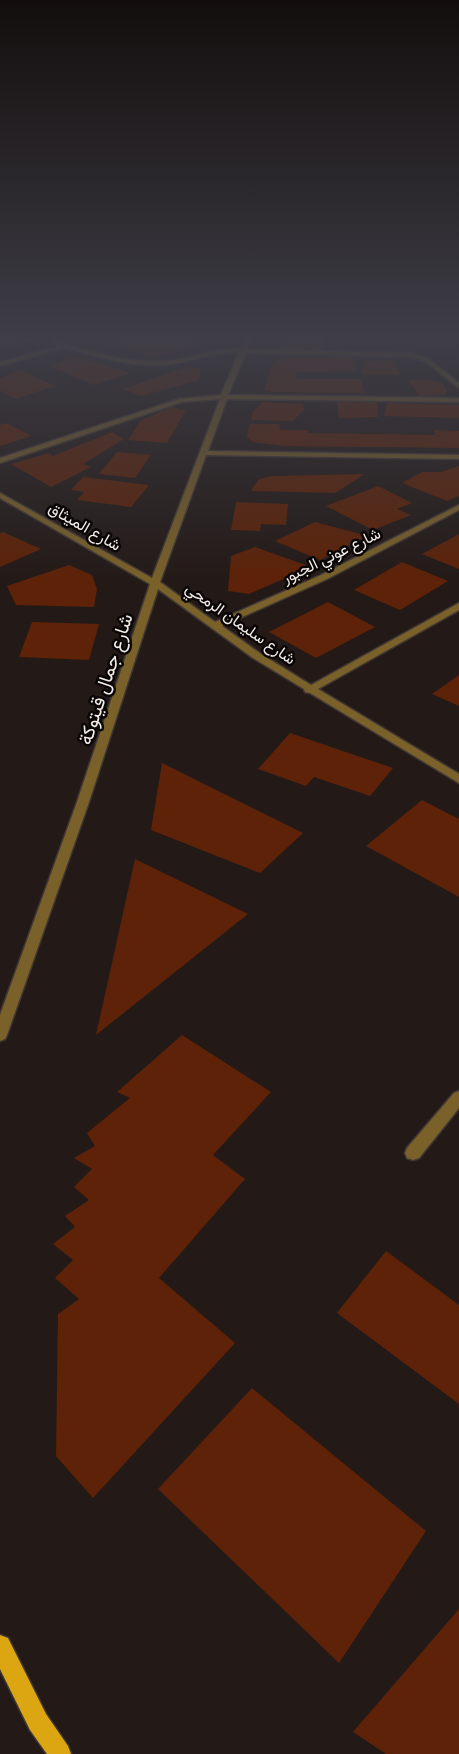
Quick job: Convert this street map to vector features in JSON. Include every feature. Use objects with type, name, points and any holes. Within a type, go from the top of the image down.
[{"type":"main road","points":[[0,1646],[38,1722],[60,1754]]},
{"type":"street","points":[[0,461],[125,419]]},
{"type":"street","name":"شارع جمال قيتوكة","points":[[0,1036],[83,802],[155,583],[216,419]]},
{"type":"street","points":[[203,453],[459,457]]},
{"type":"street","name":"شارع الميثاق","points":[[0,495],[155,583]]},
{"type":"street","name":"شارع عوني الجبور","points":[[214,626],[332,573],[459,507]]},
{"type":"street","name":"شارع سليمان الرمحي","points":[[155,583],[214,626],[309,690],[459,780]]},
{"type":"street","points":[[309,690],[459,606]]},
{"type":"street","points":[[413,1153],[459,1096]]},
{"type":"building","points":[[145,419],[181,419],[167,443],[128,440],[140,421]]},
{"type":"building","points":[[251,419],[295,419],[293,421]]},
{"type":"building","points":[[6,423],[32,436],[0,446],[0,425]]},
{"type":"building","points":[[249,424],[279,424],[281,430],[308,430],[308,433],[435,435],[434,430],[459,431],[459,448],[285,446],[253,442],[247,437]]},
{"type":"building","points":[[112,432],[124,439],[83,464],[91,467],[51,487],[11,464],[49,453],[53,456]]},
{"type":"building","points":[[117,452],[151,455],[135,478],[99,474]]},
{"type":"building","points":[[459,466],[459,496],[447,501],[402,483],[422,472],[441,472]]},
{"type":"building","points":[[365,474],[335,493],[251,491],[259,479],[273,476]]},
{"type":"building","points":[[83,477],[149,485],[131,507],[77,500],[84,492],[71,490]]},
{"type":"building","points":[[378,486],[412,503],[397,509],[411,515],[373,530],[326,506]]},
{"type":"building","points":[[236,502],[288,504],[286,525],[261,524],[260,531],[231,530]]},
{"type":"building","points":[[315,522],[368,536],[320,560],[275,541]]},
{"type":"building","points":[[3,532],[41,549],[0,567],[0,533]]},
{"type":"building","points":[[459,534],[459,569],[422,554]]},
{"type":"building","points":[[255,547],[311,567],[249,594],[228,591],[231,556]]},
{"type":"building","points":[[402,562],[448,581],[400,610],[354,590]]},
{"type":"building","points":[[69,565],[92,575],[97,589],[94,607],[16,605],[7,586]]},
{"type":"building","points":[[328,602],[375,627],[316,658],[269,632]]},
{"type":"building","points":[[32,622],[99,624],[89,660],[19,657]]},
{"type":"building","points":[[459,675],[459,706],[432,694]]},
{"type":"building","points":[[290,733],[393,768],[370,796],[314,777],[306,786],[258,769]]},
{"type":"building","points":[[162,763],[303,833],[260,873],[151,830]]},
{"type":"building","points":[[422,800],[459,819],[459,897],[366,846]]},
{"type":"building","points":[[135,859],[248,914],[96,1035]]},
{"type":"building","points":[[182,1035],[271,1092],[213,1155],[245,1179],[159,1278],[235,1343],[93,1498],[56,1456],[58,1314],[79,1299],[55,1278],[73,1260],[53,1244],[75,1227],[65,1216],[89,1200],[74,1187],[92,1169],[74,1158],[95,1146],[87,1133],[130,1098],[117,1092]]},
{"type":"building","points":[[386,1251],[459,1305],[459,1404],[337,1313]]},
{"type":"building","points":[[252,1388],[426,1531],[339,1663],[158,1489]]},
{"type":"building","points":[[459,1609],[459,1754],[386,1754],[353,1732]]}]
